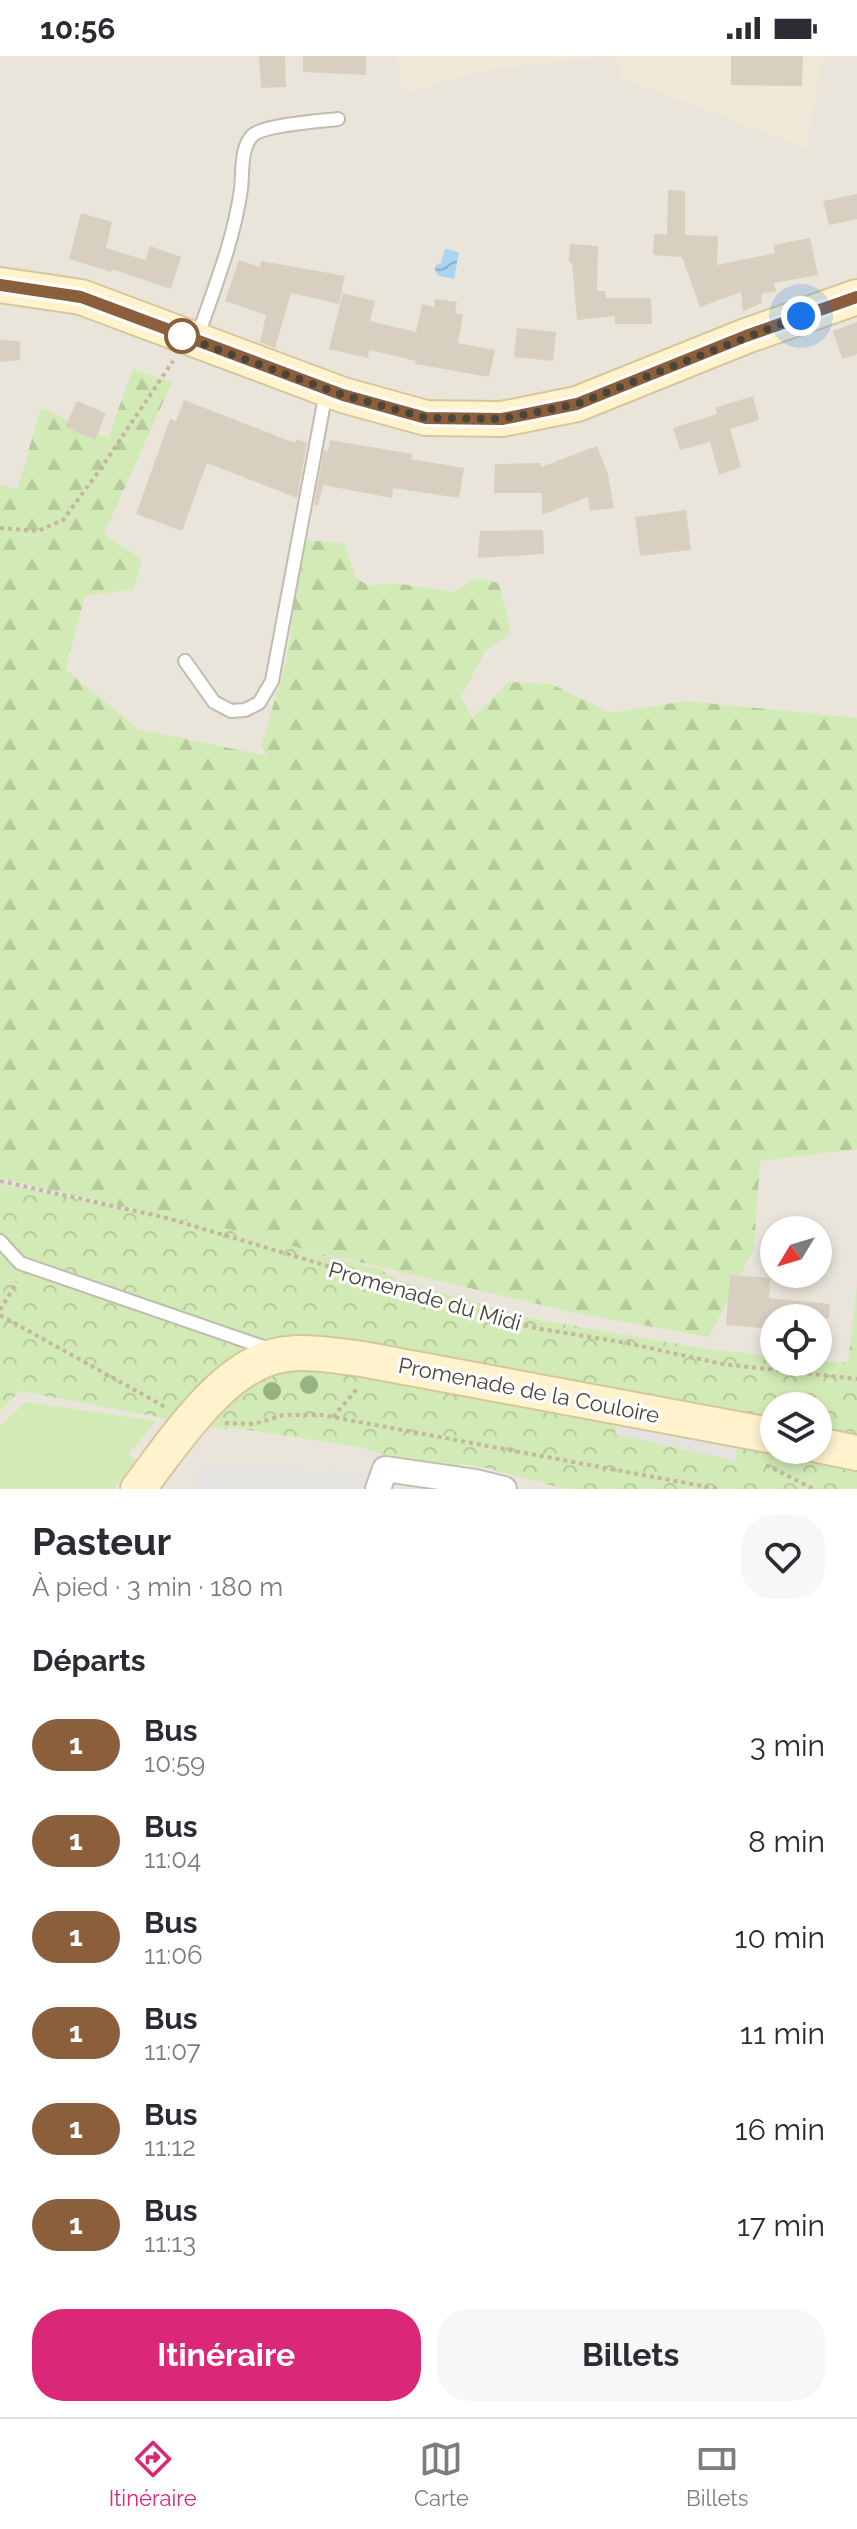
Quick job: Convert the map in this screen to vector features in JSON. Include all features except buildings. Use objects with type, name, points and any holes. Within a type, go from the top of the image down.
[{"type":"main road","points":[[0,285],[81,297],[327,389],[426,418],[502,419],[577,404],[746,336],[857,297]]},
{"type":"main road","points":[[138,1489],[195,1415],[231,1377],[283,1354]]},
{"type":"main road","name":"Promenade de la Couloire","points":[[283,1354],[362,1359],[760,1433]]},
{"type":"main road","points":[[832,1448],[857,1453]]},
{"type":"street","points":[[382,1479],[475,1482],[504,1489]]},
{"type":"lane","points":[[196,341],[233,234],[249,139],[256,132],[270,128],[338,119]]},
{"type":"lane","points":[[185,661],[214,702],[231,711],[245,710],[259,703],[272,681],[327,389]]},
{"type":"lane","points":[[0,1241],[23,1265],[283,1354]]},
{"type":"path","points":[[0,528],[38,531],[63,520],[174,361],[146,349],[155,326]]},
{"type":"path","name":"Promenade du Midi","points":[[0,1181],[167,1218],[535,1328],[627,1343],[722,1364],[857,1379]]},
{"type":"path","points":[[23,1265],[0,1313],[168,1408],[213,1421],[245,1425],[295,1414],[333,1417],[718,1489]]},
{"type":"path","points":[[333,1417],[358,1387]]},
{"type":"shaded area","points":[[0,56],[857,56],[857,1489],[0,1489]]},
{"type":"shaded area","points":[[397,56],[605,56],[486,70],[403,93]]},
{"type":"shaded area","points":[[616,56],[823,56],[806,148],[622,78]]},
{"type":"shaded area","points":[[619,1415],[739,1440],[735,1461],[615,1434]]},
{"type":"shaded area","points":[[206,1463],[370,1472],[361,1489],[190,1489]]},
{"type":"green space","points":[[133,369],[172,382],[104,534],[142,559],[134,589],[85,596],[65,669],[138,729],[267,756],[261,746],[287,660],[302,540],[344,543],[356,578],[367,585],[400,584],[454,592],[477,578],[499,583],[511,633],[486,650],[461,697],[472,718],[509,682],[551,684],[611,713],[686,701],[857,718],[857,1149],[760,1161],[754,1248],[709,1337],[576,1313],[0,1178],[0,484],[17,490],[41,408],[108,438]]},
{"type":"green space","points":[[0,1184],[229,1229],[382,1270],[397,1280],[534,1319],[713,1350],[760,1355],[760,1376],[832,1376],[832,1361],[857,1364],[857,1489],[565,1489],[486,1468],[460,1464],[459,1468],[445,1465],[445,1462],[441,1466],[387,1456],[365,1448],[229,1427],[228,1430],[20,1391],[0,1411]]},
{"type":"green space","points":[[857,1286],[857,1364],[848,1363]]},
{"type":"green space","points":[[26,1402],[156,1421],[128,1454],[136,1461],[113,1489],[0,1489],[0,1426]]},
{"type":"water","points":[[445,249],[459,252],[454,279],[439,276],[435,271]]},
{"type":"bus line","name":"1","points":[[0,285],[81,297],[343,395],[426,418],[502,419],[577,404],[746,336],[857,297]]},
{"type":"route","points":[[182,336],[173,333],[343,395],[426,418],[502,419],[577,404],[801,316]]}]
